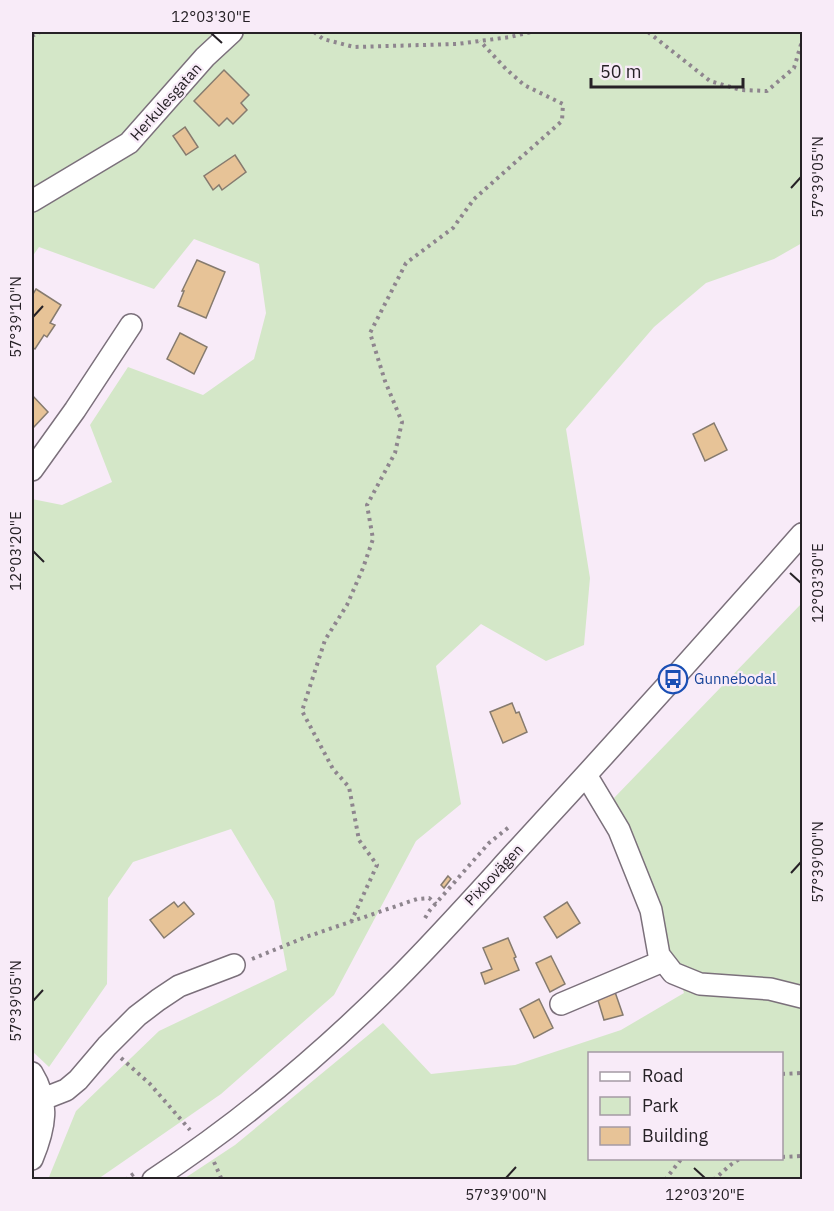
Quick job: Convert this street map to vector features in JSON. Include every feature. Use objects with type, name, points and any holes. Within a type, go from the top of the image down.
[{"type":"street","name":"Herkulesgatan","points":[[32,201],[129,143],[205,57],[232,32]]},
{"type":"street","points":[[32,470],[131,325]]},
{"type":"street","name":"Pixbovägen","points":[[148,1174],[189,1156],[252,1109],[311,1060],[395,981],[586,775],[802,534]]},
{"type":"street","points":[[586,775],[619,830],[651,910],[659,955],[673,973],[700,984],[770,988],[802,997]]},
{"type":"street","points":[[561,1004],[663,961]]},
{"type":"street","points":[[43,1099],[66,1090],[78,1080],[106,1046],[137,1016],[178,986],[234,965]]},
{"type":"street","points":[[32,1073],[43,1099],[42,1136],[32,1159]]},
{"type":"path","points":[[32,36],[40,32]]},
{"type":"path","points":[[314,32],[323,39],[354,46],[457,44],[531,32]]},
{"type":"path","points":[[648,32],[710,81],[741,90],[767,91],[794,68],[802,41]]},
{"type":"path","points":[[351,922],[377,865],[359,840],[349,788],[333,769],[302,711],[325,640],[347,605],[370,549],[373,539],[368,505],[395,453],[402,422],[385,381],[370,333],[406,263],[453,228],[474,199],[562,121],[563,104],[524,85],[480,41]]},
{"type":"path","points":[[420,927],[436,904],[489,843],[513,823]]},
{"type":"path","points":[[234,965],[417,899],[429,898],[436,904]]},
{"type":"path","points":[[106,1046],[150,1084],[191,1133],[200,1129]]},
{"type":"path","points":[[783,1074],[802,1073]]},
{"type":"path","points":[[783,1157],[802,1156]]},
{"type":"path","points":[[665,1179],[680,1160]]},
{"type":"path","points":[[713,1179],[738,1160]]},
{"type":"path","points":[[214,1162],[222,1179]]},
{"type":"path","points":[[125,1179],[148,1174]]},
{"type":"green space","points":[[32,32],[802,32],[802,243],[774,259],[706,283],[654,327],[566,429],[590,578],[584,645],[546,661],[481,624],[436,666],[461,804],[416,841],[334,995],[221,1094],[98,1179],[45,1179],[49,1177],[76,1111],[159,1031],[287,970],[274,901],[231,829],[133,862],[108,898],[107,984],[49,1067],[32,1051],[32,499],[62,505],[112,482],[90,425],[128,367],[203,395],[254,359],[266,313],[259,264],[194,239],[154,289],[39,247],[32,257]]},
{"type":"green space","points":[[802,603],[802,1179],[182,1180],[235,1145],[383,1023],[431,1074],[515,1065],[621,1030],[684,993],[614,798]]},
{"type":"building","points":[[224,70],[249,95],[241,103],[247,110],[233,124],[227,118],[219,126],[194,101]]},
{"type":"building","points":[[185,127],[198,147],[186,155],[173,136]]},
{"type":"building","points":[[235,155],[246,172],[222,190],[219,185],[213,190],[204,176]]},
{"type":"building","points":[[197,260],[225,272],[206,318],[178,306],[184,291],[182,291]]},
{"type":"building","points":[[36,289],[61,305],[50,323],[55,325],[47,337],[44,335],[35,349],[32,347],[32,296]]},
{"type":"building","points":[[180,333],[207,347],[194,374],[167,359]]},
{"type":"building","points":[[32,395],[48,412],[32,429]]},
{"type":"building","points":[[714,423],[727,450],[705,461],[693,434]]},
{"type":"building","points":[[512,703],[516,713],[519,712],[527,732],[503,743],[490,712]]},
{"type":"building","points":[[448,876],[451,879],[444,888],[441,885]]},
{"type":"building","points":[[174,902],[178,907],[184,902],[194,914],[164,938],[150,920]]},
{"type":"building","points":[[567,902],[580,923],[557,938],[544,917]]},
{"type":"building","points":[[508,938],[519,970],[485,984],[481,973],[492,969],[483,948]]},
{"type":"building","points":[[551,956],[565,984],[550,992],[536,963]]},
{"type":"building","points":[[615,992],[623,1015],[604,1020],[597,997]]},
{"type":"building","points":[[539,999],[553,1028],[534,1038],[520,1009]]},
{"type":"place","name":"Gunnebodal","points":[[673,679]]}]
